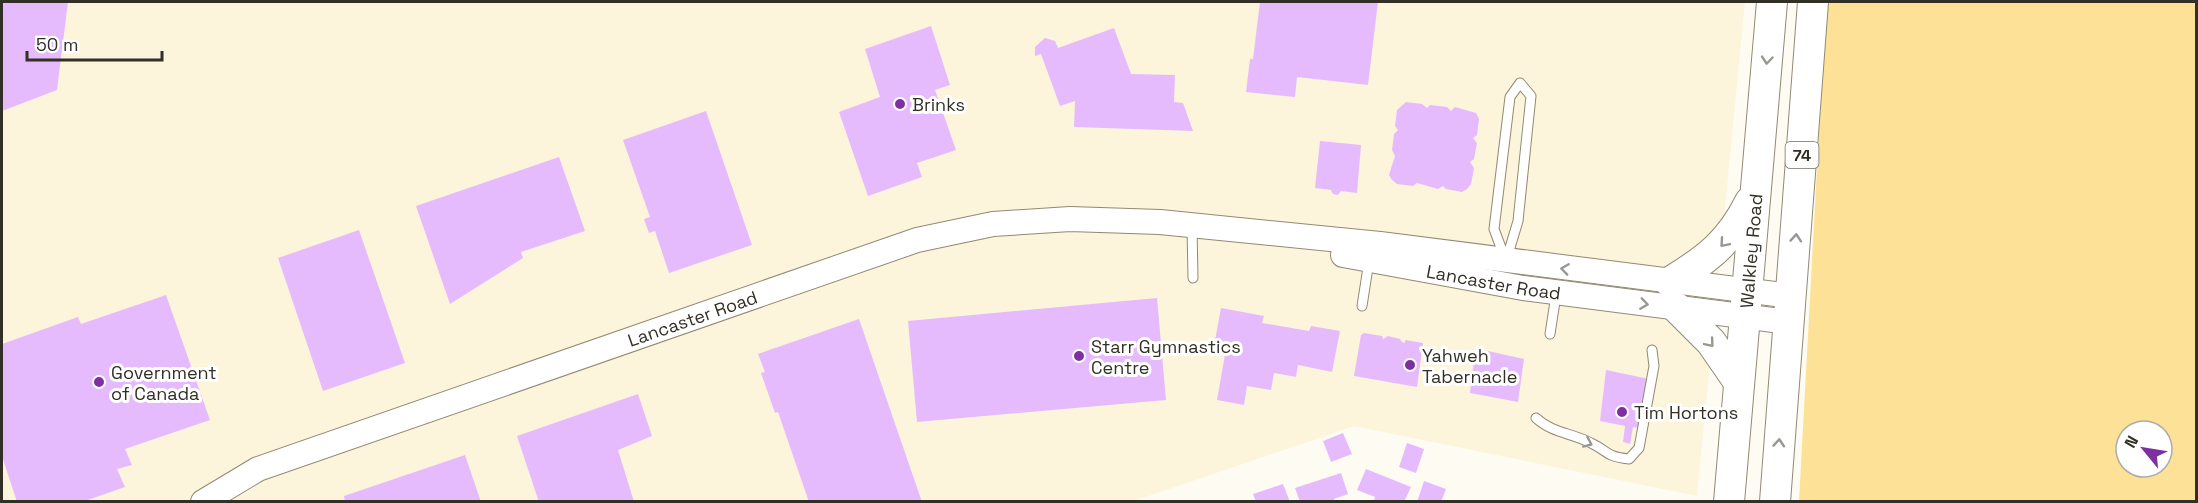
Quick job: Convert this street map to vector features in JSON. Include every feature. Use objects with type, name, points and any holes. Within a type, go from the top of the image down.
[{"type":"main road","name":"Walkley Road","points":[[1729,501],[1772,2]]},
{"type":"main road","name":"74","points":[[1775,501],[1813,2]]},
{"type":"main road","points":[[1738,381],[1674,295],[1700,264],[1723,245],[1740,222],[1754,194]]},
{"type":"street","name":"Lancaster Road","points":[[203,501],[258,469],[916,240],[993,224],[1049,219],[1114,219],[1195,227],[1370,252],[1556,292],[1674,295]]},
{"type":"street","name":"Lancaster Road","points":[[1370,252],[1506,261],[1674,295],[1790,309]]},
{"type":"lane","points":[[1520,83],[1530,96],[1529,127],[1518,221],[1506,261],[1494,229],[1510,97],[1520,83]]},
{"type":"lane","points":[[1193,278],[1195,227]]},
{"type":"lane","points":[[1362,306],[1370,252]]},
{"type":"lane","points":[[1550,334],[1556,292]]},
{"type":"lane","points":[[1536,418],[1547,428],[1592,443],[1611,457],[1629,459],[1640,448],[1654,366],[1652,350]]},
{"type":"shaded area","points":[[2,2],[1745,2],[1697,496],[1354,426],[1134,501],[2,501]]},
{"type":"shaded area","points":[[1826,2],[2196,2],[2196,501],[1799,502]]},
{"type":"building","points":[[2,2],[68,2],[57,90],[2,111]]},
{"type":"building","points":[[1260,2],[1378,2],[1368,85],[1297,77],[1295,97],[1246,92],[1250,59],[1253,59]]},
{"type":"building","name":"Brinks","points":[[931,26],[950,85],[935,90],[956,150],[917,163],[922,177],[868,196],[839,112],[880,97],[865,49]]},
{"type":"building","points":[[1114,28],[1131,74],[1175,75],[1174,102],[1183,103],[1193,131],[1074,127],[1075,101],[1060,106],[1041,54],[1035,56],[1035,47],[1045,38],[1055,41],[1058,48]]},
{"type":"building","points":[[1406,102],[1422,104],[1427,108],[1430,105],[1447,107],[1451,111],[1455,107],[1476,113],[1479,119],[1477,135],[1473,138],[1477,143],[1474,159],[1470,162],[1474,168],[1471,184],[1467,189],[1462,192],[1446,189],[1443,186],[1438,189],[1417,183],[1413,186],[1397,184],[1392,180],[1389,175],[1395,156],[1392,150],[1394,134],[1398,130],[1395,126],[1397,110]]},
{"type":"building","points":[[706,111],[752,245],[669,273],[655,231],[649,233],[644,219],[650,217],[623,140]]},
{"type":"building","points":[[1320,141],[1361,145],[1357,193],[1341,191],[1338,195],[1333,194],[1331,190],[1315,188]]},
{"type":"building","points":[[559,157],[585,231],[521,252],[523,258],[450,304],[416,206]]},
{"type":"building","points":[[359,230],[405,363],[323,391],[278,258]]},
{"type":"building","name":"Government of Canada","points":[[166,295],[210,420],[125,449],[132,465],[117,469],[125,487],[82,502],[17,502],[2,456],[2,344],[78,317],[81,324]]},
{"type":"building","points":[[1157,298],[1166,400],[917,422],[908,321]]},
{"type":"building","points":[[1221,308],[1264,316],[1262,323],[1309,331],[1311,326],[1340,331],[1332,372],[1298,365],[1296,377],[1274,373],[1271,390],[1247,386],[1244,405],[1217,400],[1226,349],[1214,346]]},
{"type":"building","points":[[859,319],[922,502],[809,502],[778,412],[775,413],[761,373],[765,372],[758,354]]},
{"type":"building","points":[[1364,333],[1382,336],[1383,339],[1388,336],[1405,343],[1405,340],[1423,343],[1417,387],[1354,376],[1361,335]]},
{"type":"building","points":[[1479,349],[1524,359],[1518,402],[1470,393],[1475,352]]},
{"type":"building","name":"Tim Hortons","points":[[1606,370],[1649,379],[1640,428],[1633,427],[1630,444],[1623,442],[1625,426],[1600,421]]},
{"type":"building","points":[[638,394],[652,436],[618,450],[634,502],[539,502],[517,436]]},
{"type":"building","points":[[1343,433],[1352,454],[1331,462],[1323,441]]},
{"type":"building","points":[[1407,443],[1424,449],[1416,473],[1399,467]]},
{"type":"building","points":[[465,455],[481,502],[345,502],[344,496]]},
{"type":"building","points":[[1366,469],[1411,487],[1404,502],[1378,502],[1374,500],[1375,497],[1357,490]]},
{"type":"building","points":[[1341,473],[1348,494],[1334,499],[1335,502],[1300,502],[1295,488]]},
{"type":"building","points":[[1424,481],[1446,489],[1441,502],[1417,502]]},
{"type":"building","points":[[1283,484],[1290,502],[1256,502],[1253,494]]},
{"type":"place","name":"Brinks","points":[[900,104]]},
{"type":"place","name":"Starr Gymnastics Centre","points":[[1079,356]]},
{"type":"place","name":"Yahweh Tabernacle","points":[[1410,365]]},
{"type":"place","name":"Government of Canada","points":[[99,382]]},
{"type":"place","name":"Tim Hortons","points":[[1622,412]]}]
